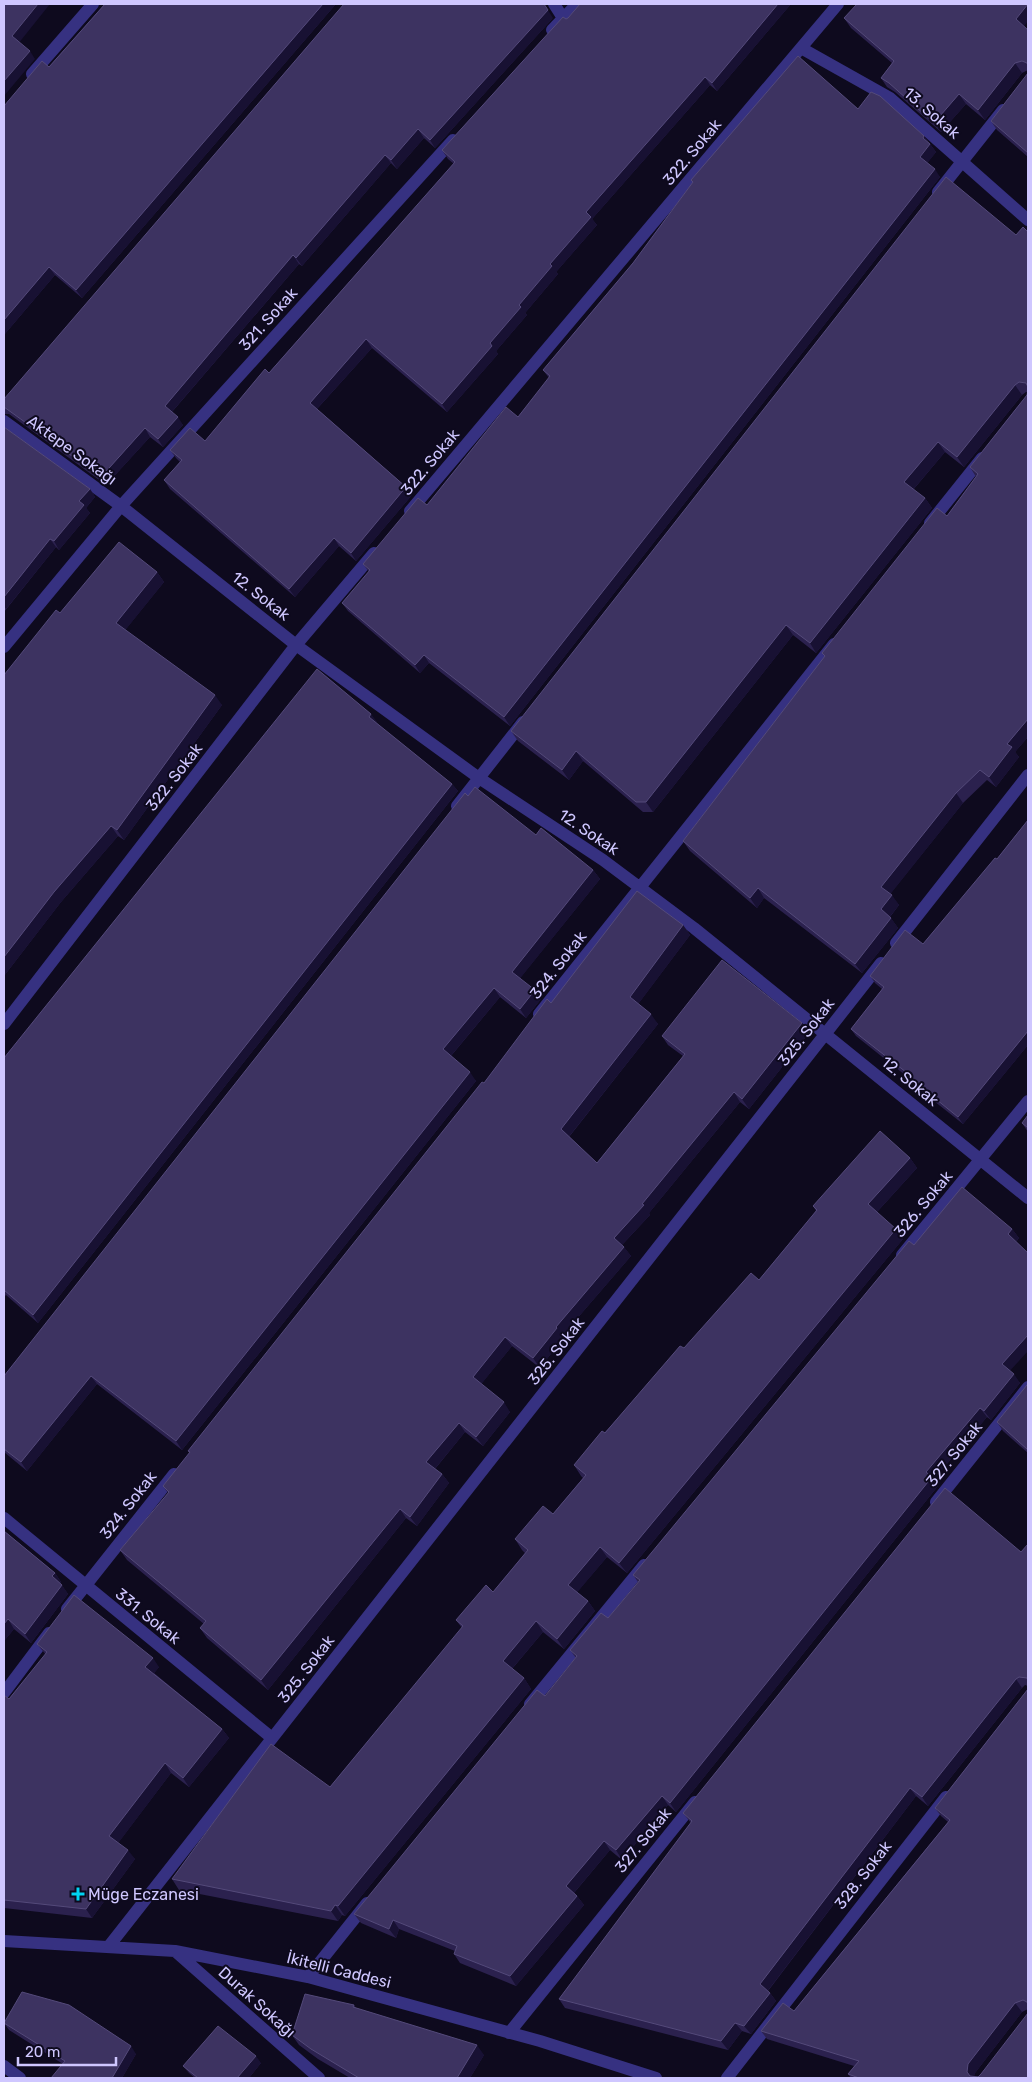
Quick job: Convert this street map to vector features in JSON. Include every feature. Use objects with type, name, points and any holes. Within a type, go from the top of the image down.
[{"type":"street","points":[[23,85],[92,4]]},
{"type":"street","points":[[554,4],[563,18]]},
{"type":"street","points":[[543,40],[577,4]]},
{"type":"street","name":"322. Sokak","points":[[399,524],[838,4]]},
{"type":"street","name":"13. Sokak","points":[[801,48],[890,98],[1028,220]]},
{"type":"street","points":[[932,200],[1010,100]]},
{"type":"street","name":"321. Sokak","points":[[4,647],[121,506],[463,129]]},
{"type":"street","name":"Aktepe Sokağı","points":[[4,421],[121,506]]},
{"type":"street","points":[[923,532],[991,447]]},
{"type":"street","name":"12. Sokak","points":[[121,506],[296,645],[479,778],[603,860],[694,928],[1028,1198]]},
{"type":"street","name":"322. Sokak","points":[[4,1024],[296,645],[380,547]]},
{"type":"street","name":"324. Sokak","points":[[533,1021],[843,633]]},
{"type":"street","points":[[448,817],[528,716]]},
{"type":"street","name":"325. Sokak","points":[[109,1946],[1028,775]]},
{"type":"street","name":"326. Sokak","points":[[892,1267],[1028,1101]]},
{"type":"street","name":"327. Sokak","points":[[928,1512],[1028,1388]]},
{"type":"street","name":"324. Sokak","points":[[4,1693],[85,1585],[179,1468]]},
{"type":"street","name":"331. Sokak","points":[[4,1518],[272,1738]]},
{"type":"street","points":[[522,1712],[649,1559]]},
{"type":"street","name":"328. Sokak","points":[[727,2078],[956,1784]]},
{"type":"street","name":"327. Sokak","points":[[510,2033],[703,1792]]},
{"type":"street","points":[[308,1977],[372,1896]]},
{"type":"street","name":"İkitelli Caddesi","points":[[4,1941],[175,1951],[308,1977],[540,2040],[656,2078]]},
{"type":"street","name":"Durak Sokağı","points":[[175,1951],[319,2078]]},
{"type":"street","points":[[4,2066],[20,2078]]},
{"type":"building","points":[[4,4],[38,4],[12,36],[30,51],[4,81]]},
{"type":"building","points":[[105,4],[323,4],[76,290],[49,267],[4,320],[4,106],[42,61],[49,67]]},
{"type":"building","points":[[344,4],[544,4],[548,10],[430,140],[418,129],[391,160],[385,155],[296,258],[293,255],[165,406],[178,417],[158,439],[145,428],[101,477],[4,407],[4,399]]},
{"type":"building","points":[[580,4],[778,4],[712,83],[705,77],[586,212],[591,217],[550,264],[552,266],[519,305],[521,307],[490,343],[492,346],[442,404],[366,339],[310,403],[406,487],[351,553],[334,538],[289,589],[164,480],[182,460],[170,450],[190,428],[205,441],[265,369],[269,373],[455,162],[442,150],[563,17],[568,18]]},
{"type":"building","points":[[857,4],[1028,4],[1016,19],[1028,30],[1028,66],[1027,63],[1022,61],[1015,63],[978,110],[959,94],[934,123],[881,78],[894,61],[844,18]]},
{"type":"building","points":[[798,56],[858,109],[871,92],[880,96],[924,136],[923,138],[930,144],[920,157],[935,169],[504,717],[424,655],[415,665],[342,603],[370,570],[363,564],[418,498],[427,505],[506,407],[518,417],[550,376],[543,370],[633,263],[693,182],[691,180]]},
{"type":"building","points":[[1028,73],[1028,153],[991,121]]},
{"type":"building","points":[[946,177],[1016,235],[1023,227],[1028,232],[1028,387],[1026,383],[1019,382],[1015,385],[957,457],[938,442],[904,482],[925,498],[810,643],[786,625],[646,802],[636,802],[576,751],[562,770],[511,731]]},
{"type":"building","points":[[1028,390],[1028,719],[1007,744],[1012,747],[989,777],[980,770],[956,793],[881,887],[892,895],[881,909],[891,918],[855,964],[758,888],[750,898],[683,841],[825,656],[822,653],[937,508],[947,516],[978,474],[970,467],[1027,395]]},
{"type":"building","points":[[4,427],[90,489],[79,501],[84,505],[54,541],[50,539],[4,597]]},
{"type":"building","points":[[119,542],[157,572],[116,623],[215,695],[117,830],[111,826],[54,892],[4,957],[4,675],[56,610],[60,613]]},
{"type":"building","points":[[317,669],[371,714],[369,717],[452,784],[33,1315],[4,1290],[4,1058]]},
{"type":"building","points":[[475,787],[536,835],[541,828],[593,870],[512,972],[535,990],[520,1009],[494,988],[443,1049],[470,1072],[176,1441],[91,1376],[21,1462],[4,1449],[4,1376],[465,793],[468,796]]},
{"type":"building","points":[[1028,820],[1028,1031],[958,1117],[910,1078],[911,1076],[851,1029],[884,987],[870,976],[905,930],[923,944],[995,858],[997,859]]},
{"type":"building","points":[[637,891],[683,925],[630,997],[651,1014],[561,1129],[597,1163],[685,1054],[662,1036],[722,960],[802,1023],[742,1099],[734,1092],[642,1204],[644,1205],[614,1238],[624,1247],[556,1327],[533,1358],[505,1337],[473,1377],[504,1402],[476,1437],[459,1423],[426,1462],[442,1474],[410,1517],[400,1509],[261,1680],[200,1628],[206,1621],[120,1550],[169,1492],[163,1486],[190,1452],[188,1451],[482,1082],[484,1083],[547,999],[551,1003]]},
{"type":"building","points":[[1028,1115],[1028,1128],[1022,1123]]},
{"type":"building","points":[[880,1131],[910,1158],[868,1204],[896,1229],[619,1563],[600,1547],[568,1585],[588,1601],[557,1639],[536,1621],[503,1661],[524,1678],[338,1906],[335,1905],[331,1911],[172,1879],[271,1744],[330,1787],[463,1626],[456,1620],[486,1585],[493,1592],[528,1550],[515,1539],[543,1506],[553,1514],[586,1475],[574,1465],[602,1431],[605,1433],[680,1346],[684,1348],[751,1273],[759,1280],[817,1210],[813,1206]]},
{"type":"building","points":[[962,1187],[1012,1229],[1008,1234],[1028,1253],[1028,1335],[1002,1364],[1014,1374],[984,1411],[980,1408],[926,1472],[932,1477],[670,1803],[662,1796],[616,1850],[604,1841],[566,1886],[577,1896],[510,1976],[454,1954],[457,1946],[393,1920],[389,1929],[354,1914],[537,1690],[545,1696],[577,1656],[570,1650],[601,1613],[608,1618],[640,1580],[633,1575],[909,1241],[914,1245]]},
{"type":"building","points":[[1028,1386],[1028,1450],[997,1422]]},
{"type":"building","points":[[945,1488],[1021,1552],[1028,1544],[1028,1680],[1027,1678],[1019,1677],[1016,1679],[922,1797],[910,1788],[760,1984],[770,1993],[744,2026],[735,2023],[721,2041],[559,1999],[692,1821],[683,1813]]},
{"type":"building","points":[[4,1531],[55,1573],[52,1576],[62,1585],[25,1634],[8,1619],[4,1624]]},
{"type":"building","points":[[74,1595],[153,1658],[145,1667],[222,1729],[183,1778],[165,1763],[109,1836],[128,1850],[86,1909],[4,1900],[4,1695],[9,1699],[47,1652],[37,1644]]},
{"type":"building","points":[[1028,1689],[1028,2005],[1023,2000],[1015,2003],[968,2064],[967,2072],[970,2076],[978,2077],[1028,2013],[1028,2078],[859,2078],[848,2074],[859,2061],[761,2031],[783,2003],[794,2011],[950,1820],[935,1808]]},
{"type":"building","points":[[22,1992],[69,2005],[131,2046],[112,2078],[51,2078],[65,2061],[4,2023]]},
{"type":"building","points":[[305,1994],[354,2005],[353,2007],[477,2045],[457,2078],[359,2078],[311,2049],[292,2035]]},
{"type":"building","points":[[218,2026],[256,2056],[237,2078],[198,2078],[183,2066]]},
{"type":"place","name":"Müge Eczanesi","points":[[78,1894]]}]
